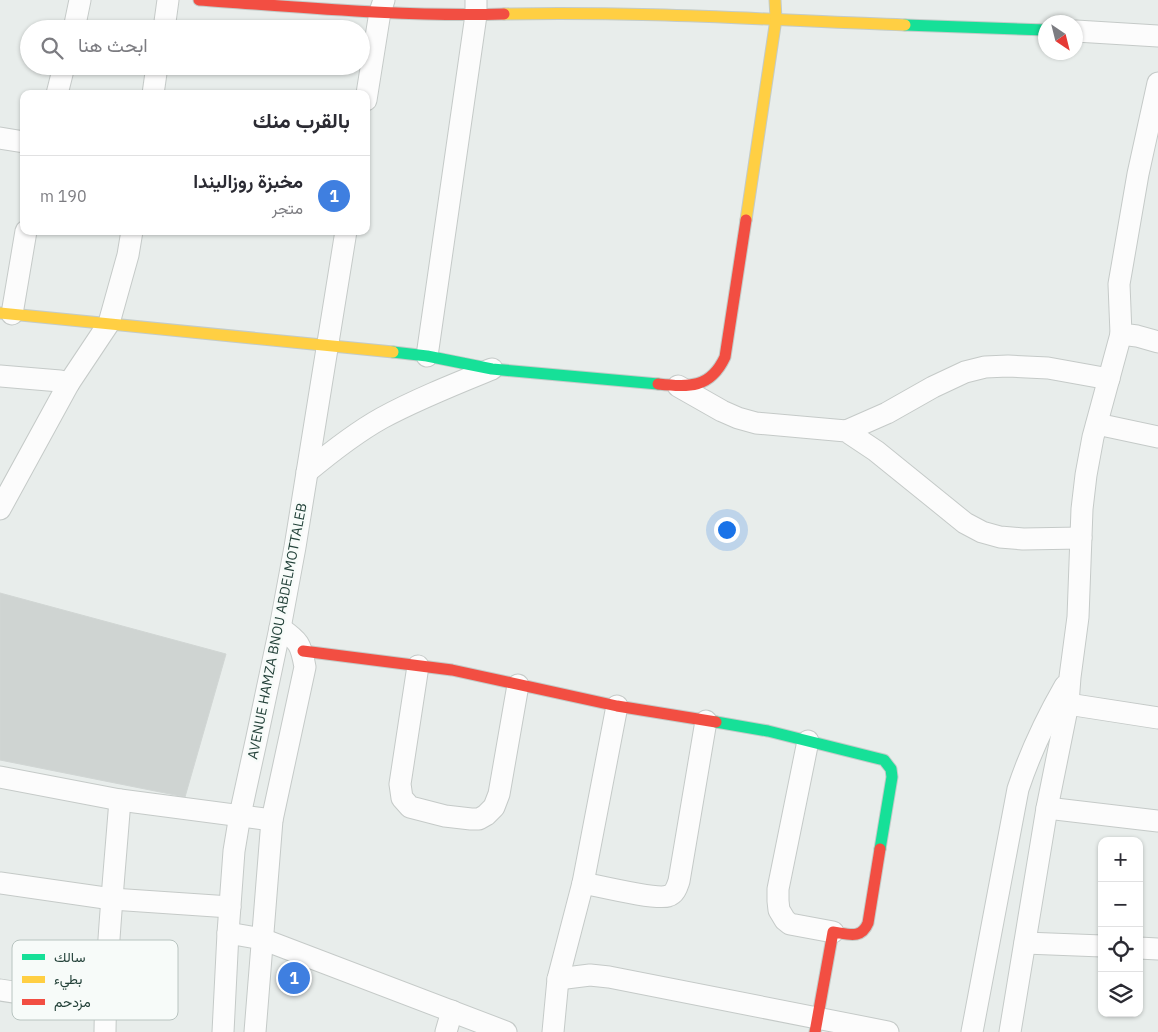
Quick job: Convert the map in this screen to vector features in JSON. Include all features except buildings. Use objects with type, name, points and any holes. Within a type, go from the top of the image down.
[{"type":"street","points":[[76,20],[80,0]]},
{"type":"street","points":[[165,20],[168,0]]},
{"type":"street","points":[[199,0],[476,7],[561,13],[776,19],[1038,30]]},
{"type":"street","points":[[25,235],[6,313],[365,348],[427,356],[492,369],[693,386],[714,376],[721,367],[725,357],[776,19],[775,0]]},
{"type":"street","points":[[368,90],[382,6]]},
{"type":"street","points":[[427,356],[476,7]]},
{"type":"street","points":[[1083,31],[1158,36]]},
{"type":"street","points":[[58,90],[62,75]]},
{"type":"street","points":[[154,90],[156,75]]},
{"type":"street","points":[[1010,1032],[1026,943],[1046,808],[1068,704],[1078,617],[1082,508],[1086,475],[1097,424],[1121,334],[1119,284],[1138,174],[1158,83]]},
{"type":"street","points":[[0,138],[20,141]]},
{"type":"street","points":[[0,509],[70,383],[109,323],[128,255],[131,235]]},
{"type":"street","name":"AVENUE HAMZA BNOU ABDELMOTTALEB","points":[[223,1032],[234,851],[295,547],[345,235]]},
{"type":"street","points":[[1121,334],[1158,342]]},
{"type":"street","points":[[846,431],[887,413],[933,387],[965,372],[985,367],[1048,368],[1109,379]]},
{"type":"street","points":[[307,472],[334,450],[382,418],[420,399],[492,369]]},
{"type":"street","points":[[0,376],[70,383]]},
{"type":"street","points":[[678,386],[722,411],[756,423],[846,431],[876,451],[940,505],[965,523],[982,532],[1000,537],[1023,539],[1081,538]]},
{"type":"street","points":[[1097,424],[1158,437]]},
{"type":"street","points":[[255,1032],[272,820],[306,666],[303,652],[298,642],[280,628]]},
{"type":"street","points":[[303,652],[452,670],[617,706],[808,740],[884,760],[891,768],[893,774],[873,902],[866,928],[860,935],[790,924],[779,910],[778,889],[808,740]]},
{"type":"street","points":[[418,666],[400,792],[402,798],[410,807],[445,816],[479,819],[494,807],[499,794],[504,769],[518,685]]},
{"type":"street","points":[[972,1032],[1018,789],[1043,726],[1070,677]]},
{"type":"street","points":[[1068,704],[1158,718]]},
{"type":"street","points":[[553,1032],[558,979],[583,883],[617,706]]},
{"type":"street","points":[[583,883],[656,897],[670,896],[674,893],[679,881],[706,721]]},
{"type":"street","points":[[0,777],[120,800],[272,820]]},
{"type":"street","points":[[110,940],[120,800]]},
{"type":"street","points":[[1046,808],[1158,821]]},
{"type":"street","points":[[0,883],[112,899],[230,907]]},
{"type":"street","points":[[816,1025],[833,932]]},
{"type":"street","points":[[228,933],[262,938],[506,1032]]},
{"type":"street","points":[[1026,943],[1098,946]]},
{"type":"street","points":[[1143,948],[1158,949]]},
{"type":"street","points":[[558,979],[590,975],[609,977],[816,1025],[888,1032]]},
{"type":"street","points":[[446,1032],[452,1011]]},
{"type":"traffic: fast","points":[[905,25],[1038,30]]},
{"type":"traffic: fast","points":[[393,352],[427,356],[492,369],[658,384]]},
{"type":"traffic: fast","points":[[716,722],[768,731],[884,760],[891,769],[892,777],[880,849]]},
{"type":"traffic: slow","points":[[746,220],[776,19],[775,0]]},
{"type":"traffic: slow","points":[[504,14],[655,15],[905,25]]},
{"type":"traffic: slow","points":[[0,313],[393,352]]},
{"type":"traffic: jam","points":[[199,0],[389,13],[504,14]]},
{"type":"traffic: jam","points":[[658,384],[679,386],[698,384],[713,375],[725,357],[746,220]]},
{"type":"traffic: jam","points":[[303,651],[452,670],[617,706],[716,722]]},
{"type":"traffic: jam","points":[[815,1032],[833,932],[849,935],[858,934],[862,932],[868,923],[880,849]]},
{"type":"place","name":"مخبزة روزاليندا","points":[[294,978]]}]
